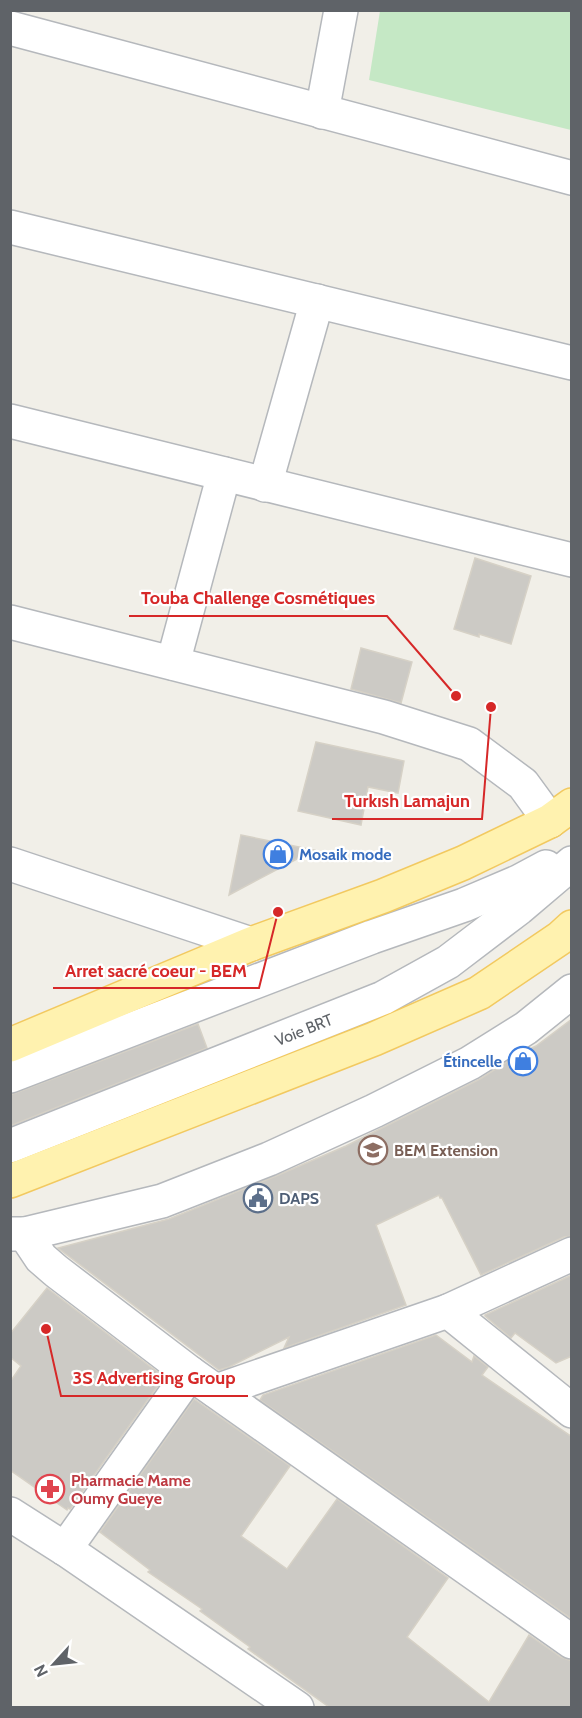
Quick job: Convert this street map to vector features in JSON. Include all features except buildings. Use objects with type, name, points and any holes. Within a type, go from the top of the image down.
[{"type":"main road","points":[[10,1045],[251,944],[382,896],[463,863],[561,813]]},
{"type":"main road","points":[[10,1181],[374,1039],[479,993],[560,938],[572,927]]},
{"type":"street","points":[[322,112],[341,10]]},
{"type":"street","points":[[10,28],[572,178]]},
{"type":"street","points":[[10,227],[572,363]]},
{"type":"street","points":[[265,485],[317,301]]},
{"type":"street","points":[[10,421],[572,560]]},
{"type":"street","points":[[173,663],[224,474]]},
{"type":"street","points":[[10,622],[384,717],[469,744],[561,813]]},
{"type":"street","points":[[10,1076],[372,937],[464,905],[518,882],[572,853]]},
{"type":"street","name":"Voie BRT","points":[[10,1146],[383,998],[448,962],[519,908],[572,863]]},
{"type":"street","points":[[10,864],[251,944]]},
{"type":"street","points":[[18,1234],[162,1201],[269,1159],[374,1111],[470,1063],[526,1028],[572,990]]},
{"type":"street","points":[[18,1234],[56,1271],[203,1382],[572,1642]]},
{"type":"street","points":[[65,1549],[203,1382],[448,1311],[572,1254]]},
{"type":"street","points":[[448,1311],[572,1411]]},
{"type":"street","points":[[10,1514],[297,1707]]},
{"type":"green space","points":[[380,11],[571,11],[571,130],[369,80]]},
{"type":"place","name":"Touba Challenge Cosmétiques","points":[[456,696]]},
{"type":"place","name":"Turkısh Lamajun","points":[[491,707]]},
{"type":"place","name":"Mosaik mode","points":[[278,854]]},
{"type":"place","name":"Arret sacré coeur - BEM","points":[[278,912]]},
{"type":"place","name":"Étincelle","points":[[523,1061]]},
{"type":"place","name":"BEM Extension","points":[[373,1150]]},
{"type":"place","name":"DAPS","points":[[258,1198]]},
{"type":"place","name":"3S Advertising Group","points":[[46,1329]]},
{"type":"place","name":"Pharmacie Mame Oumy Gueye","points":[[50,1489]]}]
